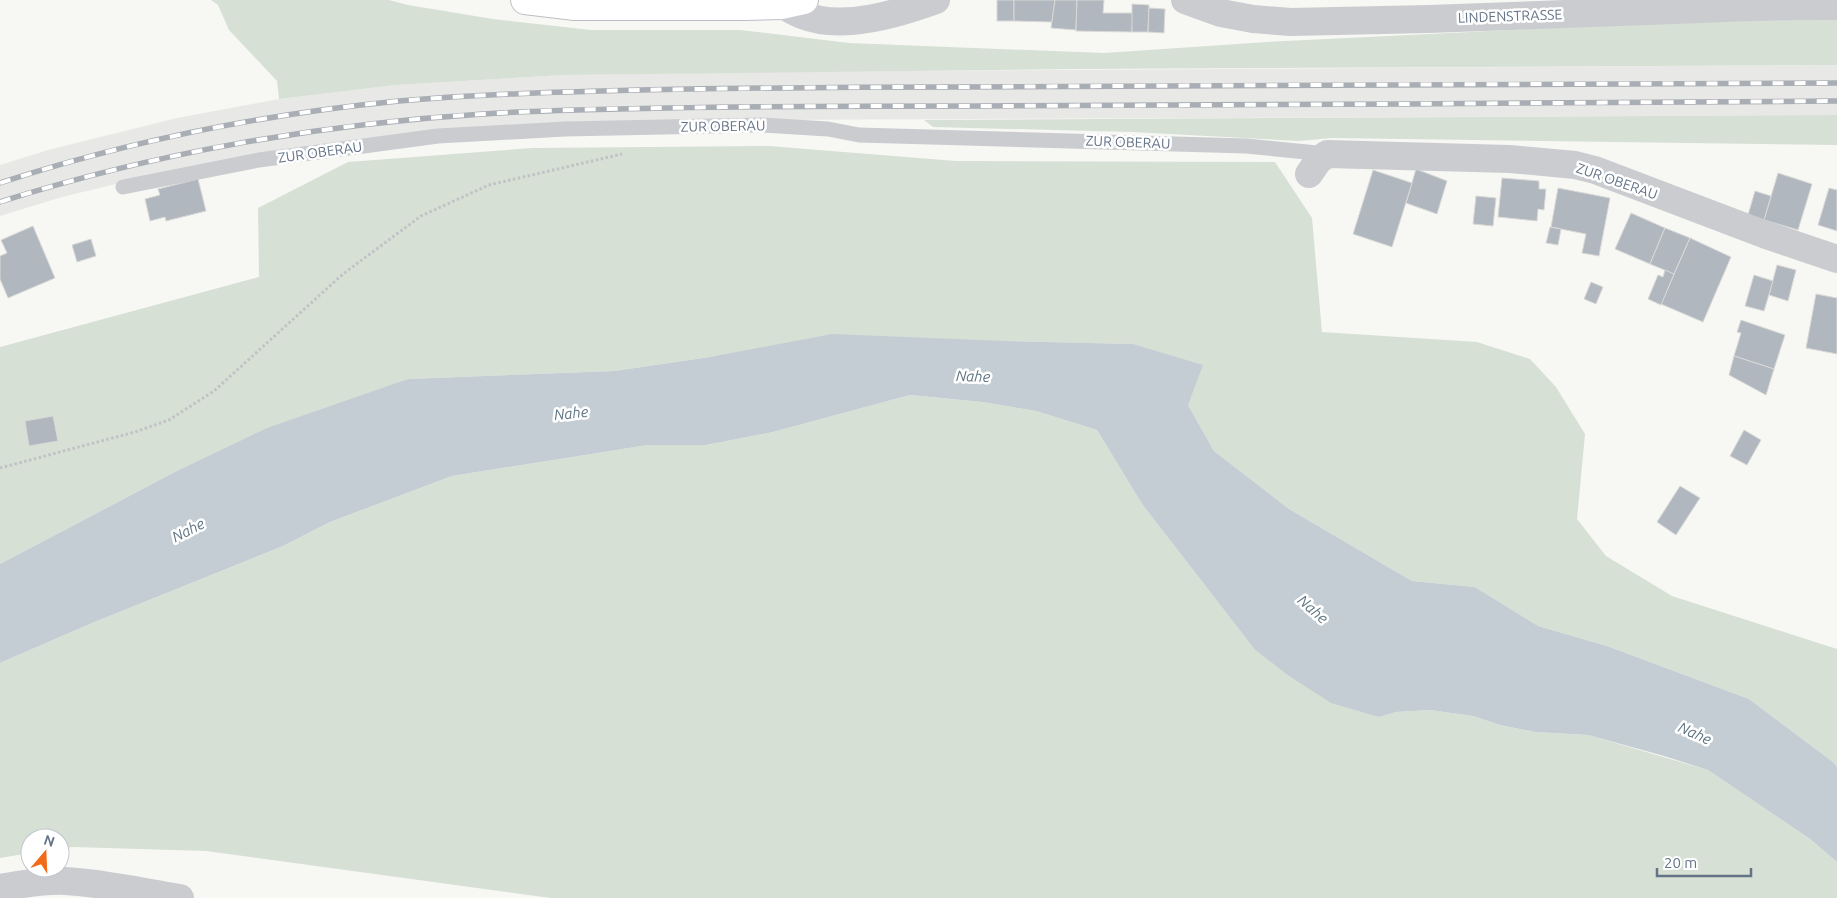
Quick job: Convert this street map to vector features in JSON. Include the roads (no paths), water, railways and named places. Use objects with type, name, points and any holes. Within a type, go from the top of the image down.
[{"type":"street","points":[[525,0],[575,6],[744,6],[792,2],[803,16],[834,21],[858,21],[936,0]]},
{"type":"street","name":"LINDENSTRASSE","points":[[1186,0],[1222,13],[1253,19],[1291,22],[1429,19],[1755,3],[1837,6]]},
{"type":"street","points":[[1309,174],[1318,161],[1327,154]]},
{"type":"street","name":"ZUR OBERAU","points":[[1327,154],[1510,159],[1595,170],[1766,235],[1837,259]]},
{"type":"street","points":[[0,888],[38,882],[65,881],[180,898]]},
{"type":"lane","name":"ZUR OBERAU","points":[[123,188],[186,173],[259,160],[429,137],[565,129],[762,125],[828,128],[859,135],[1246,146],[1327,154]]},
{"type":"water","name":"Nahe","points":[[832,334],[1133,344],[1203,365],[1188,405],[1214,451],[1289,509],[1412,581],[1475,587],[1538,626],[1607,646],[1749,699],[1833,762],[1837,767],[1837,862],[1810,839],[1708,770],[1664,756],[1588,735],[1535,732],[1500,725],[1473,716],[1430,710],[1396,712],[1379,717],[1331,703],[1286,674],[1255,650],[1142,504],[1097,430],[1036,411],[982,402],[910,395],[773,432],[706,445],[648,445],[452,476],[330,522],[283,546],[92,623],[0,663],[0,564],[171,474],[267,428],[408,379],[614,371],[710,357]]},
{"type":"railway","points":[[0,183],[98,154],[197,131],[298,113],[399,101],[459,97],[610,91],[798,88],[1837,83]]},
{"type":"railway","points":[[0,202],[117,169],[238,143],[361,125],[506,113],[598,109],[786,106],[1837,101]]}]
